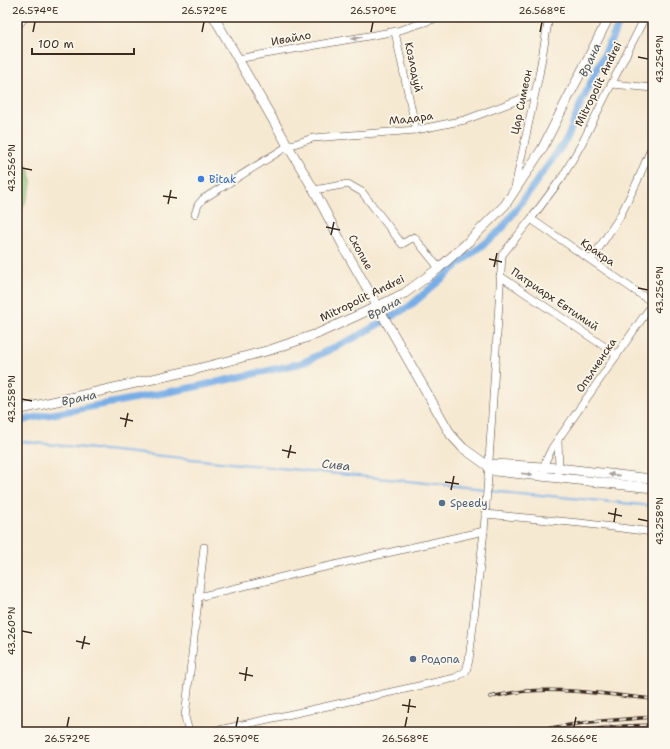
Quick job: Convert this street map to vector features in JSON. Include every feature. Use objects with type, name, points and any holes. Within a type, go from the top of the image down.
[{"type":"street","points":[[17,25],[24,17]]},
{"type":"street","name":"Скопие","points":[[214,17],[314,190],[451,435],[463,448],[489,468]]},
{"type":"street","name":"Ивайло","points":[[237,59],[395,32],[441,17]]},
{"type":"street","name":"Цар Симеон","points":[[514,191],[539,75],[548,17]]},
{"type":"street","name":"Mitropolit Andrei","points":[[17,410],[197,369],[270,350],[317,334],[380,308],[439,268],[468,242],[505,204],[542,149],[609,17]]},
{"type":"street","name":"Mitropolit Andrei","points":[[210,732],[454,678],[466,671],[469,660],[484,530],[502,255],[563,176],[582,143],[645,17]]},
{"type":"street","name":"Козлодуй","points":[[395,32],[416,130]]},
{"type":"street","points":[[612,84],[653,88]]},
{"type":"street","name":"Мадара","points":[[195,214],[198,205],[203,199],[288,146],[313,138],[416,130],[465,120],[534,94]]},
{"type":"street","points":[[591,260],[619,218],[637,182],[653,144]]},
{"type":"street","points":[[314,190],[348,184],[362,192],[402,244],[414,237],[439,268]]},
{"type":"street","name":"Кракра","points":[[531,219],[653,303]]},
{"type":"street","name":"Патриарх Евтимий","points":[[500,276],[617,355]]},
{"type":"street","name":"Опълченска","points":[[544,472],[548,454],[653,303]]},
{"type":"street","points":[[558,441],[558,473]]},
{"type":"street","points":[[489,468],[495,464],[544,472],[653,478]]},
{"type":"street","points":[[558,473],[653,488]]},
{"type":"street","points":[[485,514],[653,532]]},
{"type":"street","points":[[198,597],[484,530]]},
{"type":"street","points":[[188,732],[185,717],[204,547]]},
{"type":"green space","points":[[17,155],[25,163],[31,179],[28,194],[17,220]]},
{"type":"waterway","name":"Врана","points":[[17,422],[195,387],[302,363],[356,337],[410,306],[502,229],[567,139],[581,103],[622,17]]},
{"type":"waterway","name":"Сива","points":[[17,441],[485,489]]},
{"type":"waterway","name":"Сива","points":[[489,490],[653,506]]},
{"type":"railway","points":[[490,697],[526,691],[558,690],[653,699]]},
{"type":"railway","points":[[524,732],[590,722],[653,717]]},
{"type":"railway","points":[[568,732],[625,726],[653,725]]},
{"type":"place","name":"Bitak","points":[[201,179]]},
{"type":"place","name":"Speedy","points":[[442,503]]},
{"type":"place","name":"Родопа","points":[[413,659]]}]
